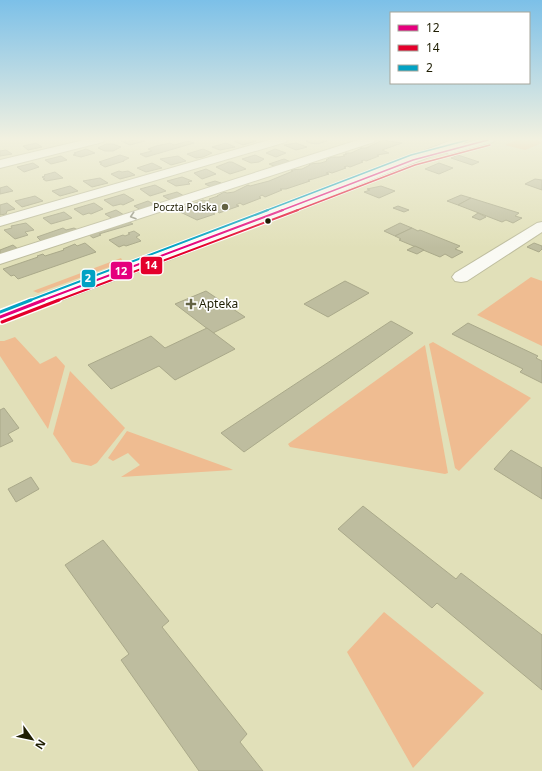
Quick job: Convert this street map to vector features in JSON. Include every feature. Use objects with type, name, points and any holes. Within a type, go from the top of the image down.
[{"type":"street","points":[[0,222],[158,176]]},
{"type":"street","points":[[0,258],[257,176]]},
{"type":"street","points":[[2,314],[370,176]]},
{"type":"street","points":[[460,277],[542,226]]},
{"type":"shaded area","points":[[121,258],[123,262],[38,293],[33,291]]},
{"type":"shaded area","points":[[531,277],[542,281],[542,346],[477,315]]},
{"type":"shaded area","points":[[15,337],[40,364],[56,356],[65,366],[48,429],[0,356],[0,341]]},
{"type":"shaded area","points":[[433,342],[531,398],[459,471],[455,468],[429,344]]},
{"type":"shaded area","points":[[425,345],[448,473],[445,474],[290,447],[288,444]]},
{"type":"shaded area","points":[[70,371],[125,428],[97,463],[91,466],[72,462],[53,434]]},
{"type":"shaded area","points":[[127,431],[233,470],[121,477],[140,465],[128,453],[113,461],[108,458]]},
{"type":"shaded area","points":[[384,612],[484,693],[413,768],[347,652]]},
{"type":"building","points":[[60,176],[63,178],[46,181],[42,177]]},
{"type":"building","points":[[115,176],[131,176],[120,179]]},
{"type":"building","points":[[198,176],[210,176],[202,179]]},
{"type":"building","points":[[281,176],[323,176],[286,189],[280,189],[282,190],[265,197],[262,195],[259,197],[261,198],[243,205],[240,203],[236,205],[239,206],[219,213],[217,211],[213,213],[215,214],[197,220],[176,210],[203,200],[210,200],[209,199],[224,192],[234,192],[248,185],[250,186]]},
{"type":"building","points":[[182,177],[192,181],[188,182],[190,184],[176,186],[167,181]]},
{"type":"building","points":[[100,178],[108,183],[92,187],[83,181]]},
{"type":"building","points":[[535,179],[542,180],[542,190],[525,184]]},
{"type":"building","points":[[215,181],[221,183],[211,187],[205,184]]},
{"type":"building","points":[[155,185],[166,191],[150,196],[140,189]]},
{"type":"building","points":[[7,186],[13,191],[0,194],[0,188]]},
{"type":"building","points":[[70,186],[78,191],[60,196],[52,191]]},
{"type":"building","points":[[381,186],[395,191],[379,198],[364,192],[370,190],[367,189]]},
{"type":"building","points":[[177,192],[184,196],[170,200],[163,196]]},
{"type":"building","points":[[124,194],[134,200],[123,205],[113,206],[104,200]]},
{"type":"building","points":[[461,195],[471,198],[458,205],[447,201]]},
{"type":"building","points":[[35,196],[43,201],[22,207],[15,201]]},
{"type":"building","points":[[471,198],[519,213],[515,216],[522,218],[513,223],[506,220],[502,222],[458,205]]},
{"type":"building","points":[[148,201],[155,205],[141,210],[134,206]]},
{"type":"building","points":[[7,203],[15,209],[7,211],[6,214],[0,215],[0,205]]},
{"type":"building","points":[[94,203],[103,209],[91,214],[89,213],[83,215],[74,209]]},
{"type":"building","points":[[398,206],[409,210],[404,212],[393,208]]},
{"type":"building","points":[[116,210],[124,215],[113,219],[105,214]]},
{"type":"building","points":[[64,212],[72,218],[51,224],[43,218]]},
{"type":"building","points":[[478,213],[486,217],[480,220],[472,217]]},
{"type":"building","points":[[126,220],[133,224],[99,234],[101,235],[93,238],[87,233]]},
{"type":"building","points":[[26,223],[34,230],[25,232],[28,235],[15,239],[4,230],[12,228],[11,226]]},
{"type":"building","points":[[400,223],[412,228],[395,236],[384,231]]},
{"type":"building","points":[[63,228],[66,230],[74,228],[78,230],[42,242],[37,237]]},
{"type":"building","points":[[412,228],[460,246],[455,249],[463,252],[452,258],[445,254],[440,257],[399,240],[401,239],[395,236]]},
{"type":"building","points":[[134,231],[140,235],[136,237],[141,241],[119,247],[109,240],[123,235],[125,236]]},
{"type":"building","points":[[85,243],[96,252],[18,279],[14,275],[11,276],[3,269],[43,254],[45,256],[64,250],[63,249],[75,244],[77,246]]},
{"type":"building","points":[[534,243],[542,246],[542,249],[539,252],[527,247]]},
{"type":"building","points":[[13,245],[18,249],[0,255],[0,250]]},
{"type":"building","points":[[415,246],[424,250],[417,254],[407,250]]},
{"type":"building","points":[[345,281],[369,293],[328,317],[304,304]]},
{"type":"building","points":[[206,291],[245,317],[213,333],[175,304]]},
{"type":"building","points":[[391,321],[413,333],[244,452],[221,433]]},
{"type":"building","points":[[468,323],[538,356],[536,358],[542,361],[542,383],[520,372],[523,369],[452,334]]},
{"type":"building","points":[[207,328],[235,349],[175,380],[159,366],[111,389],[88,365],[151,336],[165,348]]},
{"type":"building","points":[[4,408],[19,428],[8,434],[13,441],[0,447],[0,410]]},
{"type":"building","points":[[511,450],[542,468],[542,499],[494,469]]},
{"type":"building","points":[[31,477],[39,489],[16,502],[8,489]]},
{"type":"building","points":[[363,506],[456,579],[461,573],[542,635],[542,690],[437,603],[432,608],[338,529]]},
{"type":"building","points":[[103,540],[169,621],[162,627],[247,734],[240,742],[263,771],[199,771],[121,660],[129,654],[65,565]]},
{"type":"transit line","name":"2","points":[[0,312],[356,176]]},
{"type":"transit line","name":"12","points":[[0,317],[371,176]]},
{"type":"transit line","name":"14","points":[[2,322],[386,176]]},
{"type":"place","name":"Poczta Polska","points":[[225,207]]},
{"type":"place","name":"Apteka","points":[[191,304]]}]
